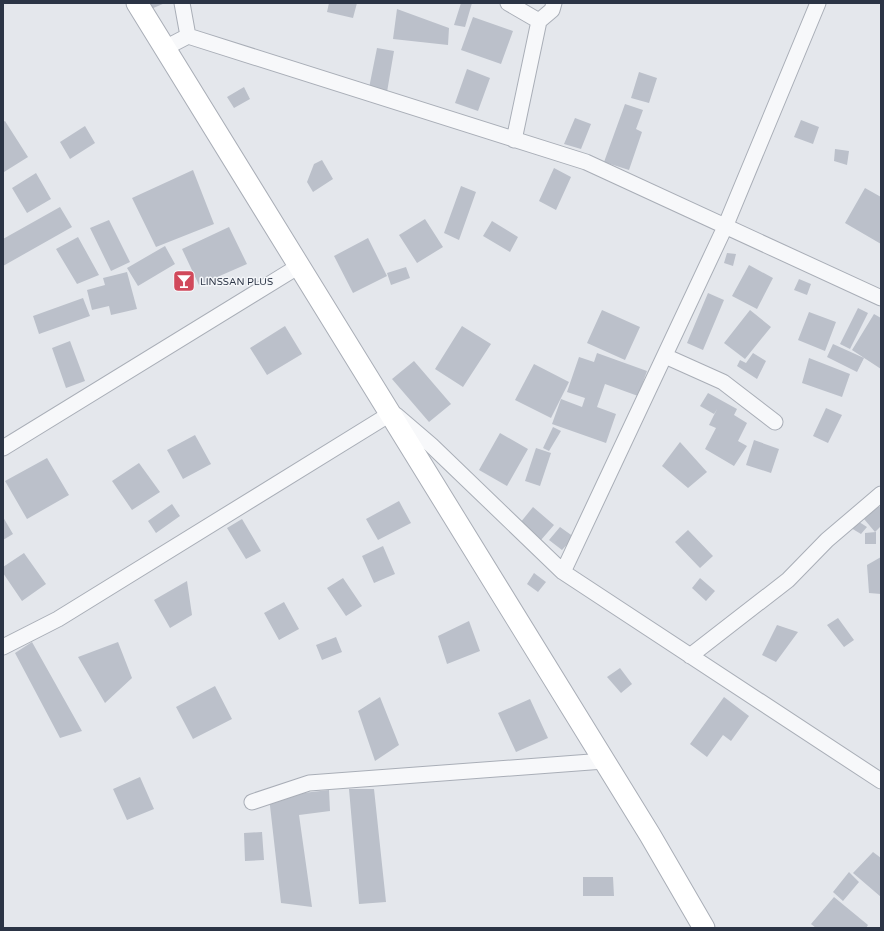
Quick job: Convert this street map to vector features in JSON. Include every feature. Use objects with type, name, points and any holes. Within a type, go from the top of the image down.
[{"type":"main road","points":[[137,3],[650,835],[704,928]]},
{"type":"street","points":[[182,3],[188,36]]},
{"type":"street","points":[[508,3],[539,21]]},
{"type":"street","points":[[514,140],[539,21],[552,10],[554,3]]},
{"type":"street","points":[[563,572],[726,227],[818,3]]},
{"type":"street","points":[[165,48],[188,36],[586,162],[881,298]]},
{"type":"street","points":[[3,448],[299,266]]},
{"type":"street","points":[[665,356],[723,382],[775,422]]},
{"type":"street","points":[[3,648],[58,619],[387,409],[431,445],[563,572],[881,781]]},
{"type":"street","points":[[690,656],[788,580],[827,540],[881,494]]},
{"type":"street","points":[[252,802],[309,782],[604,761]]},
{"type":"building","points":[[149,3],[165,3],[151,9]]},
{"type":"building","points":[[329,3],[357,3],[353,18],[327,12]]},
{"type":"building","points":[[461,3],[472,3],[465,27],[454,25]]},
{"type":"building","points":[[397,9],[449,28],[448,45],[393,39]]},
{"type":"building","points":[[473,17],[513,31],[501,64],[461,50]]},
{"type":"building","points":[[377,48],[394,51],[387,92],[369,88]]},
{"type":"building","points":[[467,69],[490,78],[478,111],[455,103]]},
{"type":"building","points":[[639,72],[657,78],[649,103],[631,98]]},
{"type":"building","points":[[244,87],[250,99],[234,108],[227,97]]},
{"type":"building","points":[[625,104],[643,110],[636,129],[642,132],[629,170],[604,162]]},
{"type":"building","points":[[575,118],[591,124],[581,149],[564,144]]},
{"type":"building","points":[[801,120],[819,127],[813,144],[794,137]]},
{"type":"building","points":[[5,121],[28,157],[4,172],[3,122]]},
{"type":"building","points":[[85,126],[95,143],[70,159],[60,142]]},
{"type":"building","points":[[835,149],[849,151],[847,165],[834,161]]},
{"type":"building","points":[[322,160],[333,179],[313,192],[307,182],[314,164]]},
{"type":"building","points":[[554,168],[571,177],[556,210],[539,201]]},
{"type":"building","points":[[193,170],[214,224],[156,247],[132,198]]},
{"type":"building","points":[[36,173],[51,199],[27,213],[12,188]]},
{"type":"building","points":[[461,186],[476,192],[459,240],[444,233]]},
{"type":"building","points":[[865,188],[881,197],[881,244],[845,223]]},
{"type":"building","points":[[60,207],[72,227],[3,266],[3,239]]},
{"type":"building","points":[[425,219],[443,247],[417,263],[399,235]]},
{"type":"building","points":[[109,220],[130,262],[111,271],[90,228]]},
{"type":"building","points":[[492,221],[518,237],[510,252],[483,236]]},
{"type":"building","points":[[229,227],[247,264],[199,285],[182,249]]},
{"type":"building","points":[[78,237],[99,275],[77,284],[56,249]]},
{"type":"building","points":[[368,238],[387,276],[353,293],[334,256]]},
{"type":"building","points":[[165,246],[175,264],[138,286],[127,268]]},
{"type":"building","points":[[727,253],[736,254],[733,266],[724,263]]},
{"type":"building","points":[[749,265],[773,278],[757,309],[732,296]]},
{"type":"building","points":[[406,267],[410,278],[391,285],[387,273]]},
{"type":"building","points":[[127,272],[137,309],[111,315],[109,306],[92,310],[87,290],[105,285],[103,278]]},
{"type":"building","points":[[799,279],[811,284],[807,295],[794,290]]},
{"type":"building","points":[[708,293],[724,300],[703,350],[687,343]]},
{"type":"building","points":[[83,298],[90,316],[39,334],[33,316]]},
{"type":"building","points":[[858,308],[868,313],[850,349],[840,344]]},
{"type":"building","points":[[602,310],[640,327],[625,360],[587,343]]},
{"type":"building","points":[[750,310],[771,327],[745,359],[724,343]]},
{"type":"building","points":[[809,312],[836,322],[825,351],[798,340]]},
{"type":"building","points":[[874,314],[881,318],[881,369],[852,350]]},
{"type":"building","points":[[285,326],[302,354],[267,375],[250,348]]},
{"type":"building","points":[[462,326],[491,344],[463,387],[435,369]]},
{"type":"building","points":[[70,341],[85,381],[66,388],[52,348]]},
{"type":"building","points":[[833,344],[864,358],[857,372],[827,357]]},
{"type":"building","points":[[597,353],[647,371],[638,396],[605,384],[597,407],[616,414],[606,443],[552,424],[561,399],[582,407],[585,398],[567,392],[579,357],[594,362]]},
{"type":"building","points":[[753,353],[766,361],[757,379],[737,366],[740,360],[746,363]]},
{"type":"building","points":[[809,358],[850,374],[842,397],[802,383]]},
{"type":"building","points":[[414,361],[451,404],[429,422],[392,379]]},
{"type":"building","points":[[534,364],[569,382],[551,418],[515,400]]},
{"type":"building","points":[[708,393],[737,409],[734,415],[747,423],[738,441],[747,446],[734,466],[705,449],[716,428],[709,425],[717,409],[714,414],[700,406]]},
{"type":"building","points":[[826,408],[842,415],[828,443],[813,436]]},
{"type":"building","points":[[553,427],[561,431],[549,451],[543,448]]},
{"type":"building","points":[[500,433],[528,449],[507,486],[479,470]]},
{"type":"building","points":[[195,435],[211,464],[183,479],[167,450]]},
{"type":"building","points":[[754,440],[779,449],[771,473],[746,465]]},
{"type":"building","points":[[680,442],[707,472],[688,488],[662,466]]},
{"type":"building","points":[[536,448],[551,453],[540,486],[525,481]]},
{"type":"building","points":[[47,458],[69,495],[27,519],[5,481]]},
{"type":"building","points":[[139,463],[160,492],[132,510],[112,481]]},
{"type":"building","points":[[399,501],[411,523],[378,540],[366,519]]},
{"type":"building","points":[[172,504],[180,516],[156,533],[148,521]]},
{"type":"building","points":[[879,506],[881,509],[881,526],[875,532],[864,519]]},
{"type":"building","points":[[533,507],[554,525],[541,540],[520,523]]},
{"type":"building","points":[[3,517],[13,534],[3,540]]},
{"type":"building","points":[[242,519],[261,551],[246,559],[227,528]]},
{"type":"building","points":[[856,520],[867,527],[861,534],[851,528]]},
{"type":"building","points":[[560,527],[574,537],[562,550],[549,540]]},
{"type":"building","points":[[688,530],[713,556],[700,568],[675,542]]},
{"type":"building","points":[[876,532],[876,544],[865,544],[865,533]]},
{"type":"building","points":[[383,546],[395,574],[374,583],[362,556]]},
{"type":"building","points":[[24,553],[46,584],[22,601],[3,573],[3,567]]},
{"type":"building","points":[[881,557],[881,594],[869,593],[867,565]]},
{"type":"building","points":[[534,573],[546,582],[538,592],[527,584]]},
{"type":"building","points":[[343,578],[362,606],[346,616],[327,588]]},
{"type":"building","points":[[700,578],[715,591],[706,601],[692,588]]},
{"type":"building","points":[[187,581],[192,615],[170,628],[154,600]]},
{"type":"building","points":[[284,602],[299,629],[279,640],[264,613]]},
{"type":"building","points":[[838,618],[854,640],[844,647],[827,625]]},
{"type":"building","points":[[469,621],[480,651],[447,664],[438,636]]},
{"type":"building","points":[[777,625],[798,632],[776,662],[762,655]]},
{"type":"building","points":[[336,637],[342,652],[322,660],[316,645]]},
{"type":"building","points":[[32,642],[82,731],[60,738],[15,653]]},
{"type":"building","points":[[118,642],[132,678],[105,703],[78,657]]},
{"type":"building","points":[[620,668],[632,684],[621,693],[607,677]]},
{"type":"building","points":[[215,686],[232,719],[193,739],[176,707]]},
{"type":"building","points":[[380,697],[399,745],[375,761],[358,711]]},
{"type":"building","points":[[724,697],[749,716],[731,741],[723,735],[707,757],[690,744]]},
{"type":"building","points":[[530,699],[548,738],[516,752],[498,713]]},
{"type":"building","points":[[140,777],[154,809],[127,820],[113,789]]},
{"type":"building","points":[[349,789],[374,789],[386,902],[359,904]]},
{"type":"building","points":[[329,790],[330,811],[299,815],[312,907],[281,903],[269,797]]},
{"type":"building","points":[[262,832],[264,860],[245,861],[244,833]]},
{"type":"building","points":[[873,852],[881,858],[881,897],[853,873]]},
{"type":"building","points":[[849,872],[859,882],[843,901],[833,892]]},
{"type":"building","points":[[583,877],[613,877],[614,896],[583,896]]},
{"type":"building","points":[[834,897],[868,925],[866,928],[816,928],[811,924]]},
{"type":"place","name":"LINSSAN PLUS","points":[[184,281]]}]
